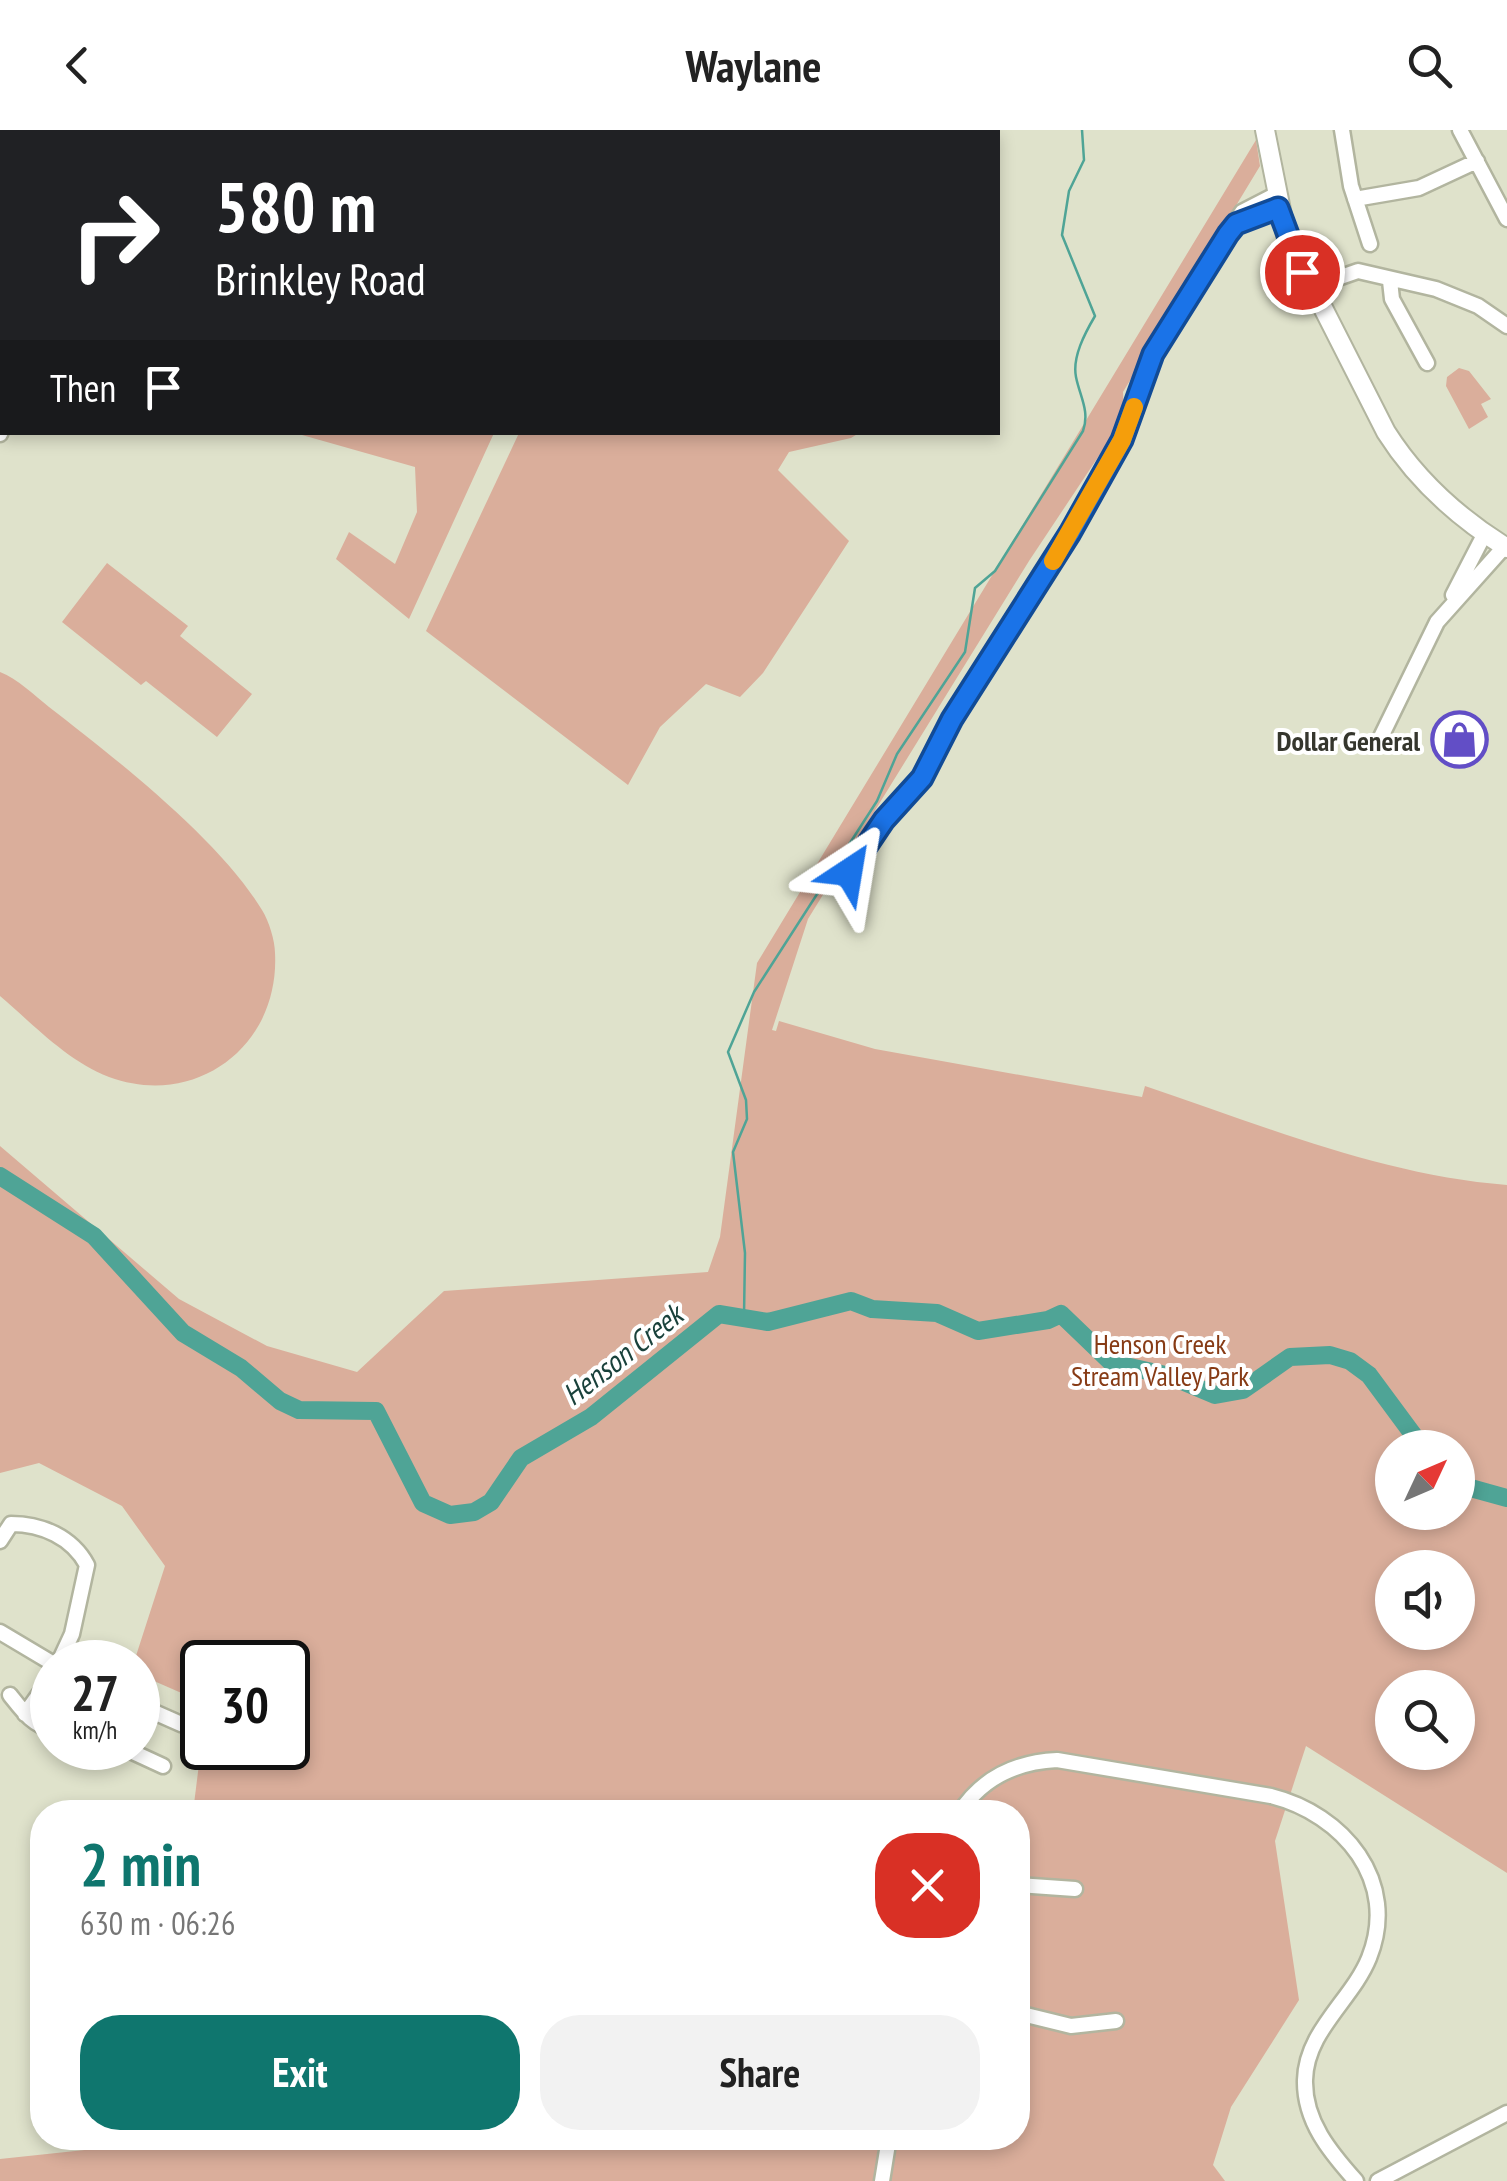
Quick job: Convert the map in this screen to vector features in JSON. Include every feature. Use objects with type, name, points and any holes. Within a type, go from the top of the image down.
[{"type":"main road","points":[[1265,130],[1277,202],[1310,288],[1405,461],[1446,504],[1500,540]]},
{"type":"street","points":[[1342,130],[1355,200],[1370,244]]},
{"type":"street","points":[[1460,130],[1507,219]]},
{"type":"street","points":[[1355,200],[1419,188],[1478,161]]},
{"type":"street","points":[[849,872],[884,820],[922,778],[952,719],[1070,533],[1122,440],[1153,354],[1245,208],[1277,202]]},
{"type":"street","points":[[1310,288],[1358,271],[1450,294],[1507,326]]},
{"type":"street","points":[[1390,281],[1392,299],[1427,362]]},
{"type":"street","points":[[1378,743],[1417,656],[1445,611],[1500,540]]},
{"type":"street","points":[[1445,611],[1500,540]]},
{"type":"street","points":[[0,1540],[11,1524],[40,1524],[80,1552],[87,1565],[69,1640]]},
{"type":"street","points":[[0,1632],[30,1649]]},
{"type":"street","points":[[10,1695],[30,1718]]},
{"type":"street","points":[[25,1714],[30,1707]]},
{"type":"street","points":[[970,1800],[1000,1773],[1057,1760],[1285,1800],[1318,1812],[1340,1828],[1368,1871],[1376,1932],[1368,1960],[1321,2030],[1305,2080],[1315,2125],[1328,2150],[1356,2181]]},
{"type":"street","points":[[160,1764],[164,1766]]},
{"type":"street","points":[[1030,1886],[1075,1890]]},
{"type":"street","points":[[1030,2017],[1071,2026],[1116,2021]]},
{"type":"street","points":[[1378,2181],[1507,2113]]},
{"type":"street","points":[[882,2181],[887,2150]]},
{"type":"green space","name":"Henson Creek Stream Valley Park","points":[[1256,140],[1260,166],[1123,392],[1124,418],[1029,561],[808,919],[772,1030],[776,1031],[779,1021],[875,1049],[1142,1097],[1145,1086],[1369,1160],[1461,1180],[1507,1185],[1507,1873],[1306,1746],[1275,1841],[1299,2000],[1231,2107],[1213,2165],[1225,2181],[0,2181],[0,2159],[85,2150],[1030,2150],[1030,1800],[194,1800],[198,1770],[310,1770],[310,1640],[180,1640],[180,1692],[160,1684],[160,1640],[141,1640],[165,1566],[122,1506],[39,1463],[0,1473],[0,1146],[179,1299],[267,1346],[357,1372],[444,1291],[708,1272],[720,1237],[757,963]]},
{"type":"green space","points":[[1459,368],[1469,371],[1491,399],[1481,404],[1488,417],[1469,429],[1446,386],[1447,377]]},
{"type":"green space","points":[[302,435],[493,435],[409,619],[336,559],[349,532],[395,564],[417,512],[415,467]]},
{"type":"green space","points":[[518,435],[856,435],[789,452],[778,470],[849,541],[763,673],[740,697],[706,684],[660,727],[628,785],[426,631]]},
{"type":"green space","points":[[107,563],[188,626],[180,636],[252,694],[217,737],[146,681],[141,685],[62,622]]},
{"type":"green space","points":[[0,672],[26,688],[164,801],[220,856],[265,915],[275,953],[273,986],[263,1016],[248,1042],[227,1062],[201,1076],[172,1084],[141,1085],[109,1077],[65,1052],[0,996]]},
{"type":"waterway","points":[[744,1316],[745,1253],[733,1152],[747,1119],[746,1100],[728,1052],[754,992],[877,801],[897,754],[965,652],[975,588],[995,571],[1083,431],[1085,410],[1076,361],[1095,316],[1062,235],[1069,191],[1084,160],[1082,130]]},
{"type":"waterway","name":"Henson Creek","points":[[0,1176],[94,1236],[183,1333],[241,1368],[280,1401],[299,1410],[376,1411],[423,1503],[450,1515],[474,1512],[491,1502],[521,1458],[591,1417],[719,1314],[768,1322],[851,1301],[872,1309],[937,1313],[978,1331],[1048,1320],[1061,1314],[1112,1363],[1170,1376],[1215,1395],[1243,1390],[1290,1357],[1330,1355],[1350,1361],[1369,1375],[1410,1430]]},
{"type":"waterway","name":"Henson Creek","points":[[1475,1489],[1507,1498]]},
{"type":"slow traffic","points":[[1053,561],[1122,440],[1134,407]]},
{"type":"place","name":"Dollar General","points":[[1459,740]]},
{"type":"route","points":[[849,872],[884,820],[927,771],[952,719],[1070,533],[1122,440],[1153,354],[1228,234],[1236,224],[1278,208],[1302,272]]}]
